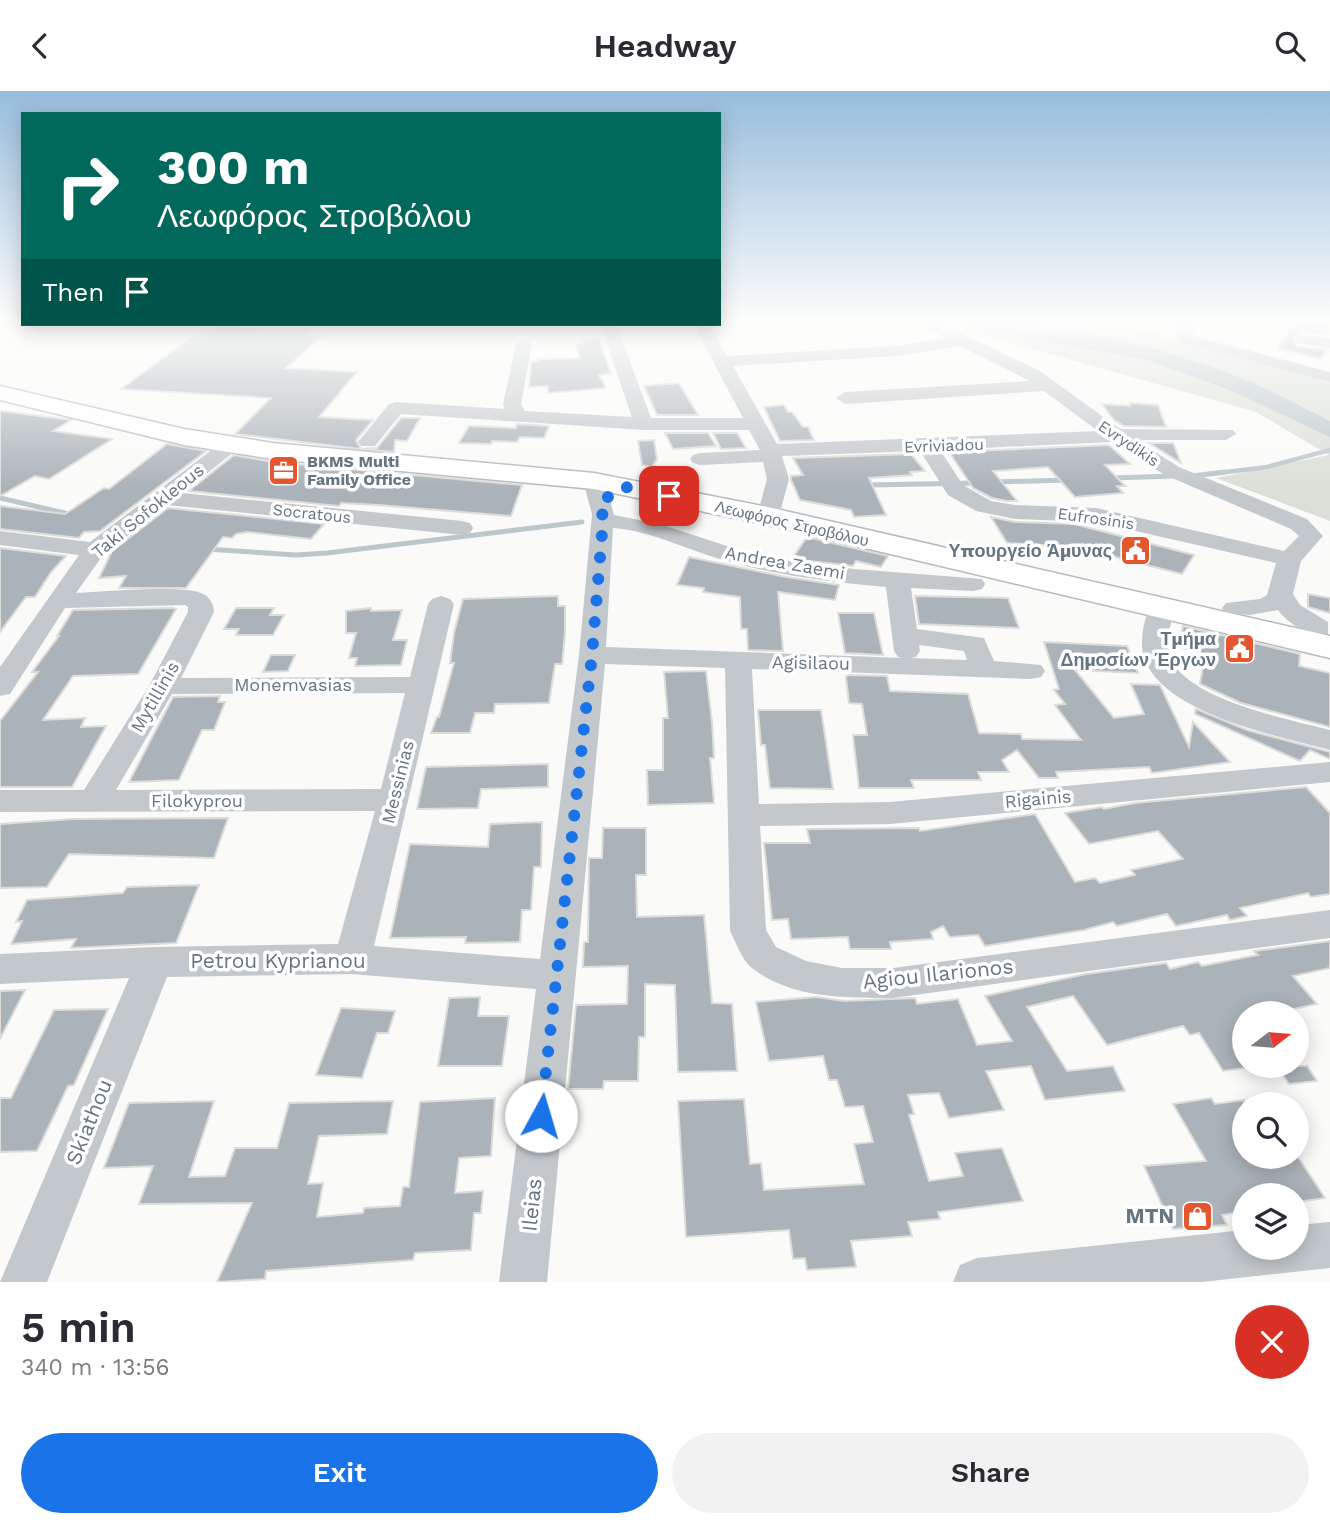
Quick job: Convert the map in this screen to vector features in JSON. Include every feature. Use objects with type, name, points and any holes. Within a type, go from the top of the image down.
[{"type":"main road","name":"Λεωφόρος Στροβόλου","points":[[0,382],[199,428],[609,493]]},
{"type":"main road","name":"Λεωφόρος Στροβόλου","points":[[0,393],[184,437],[273,451],[609,493],[771,509],[1235,608],[1326,635]]},
{"type":"main road","name":"Λεωφόρος Στροβόλου","points":[[771,509],[1162,608],[1326,635]]},
{"type":"street","points":[[517,378],[512,404],[518,416]]},
{"type":"street","points":[[627,378],[643,424]]},
{"type":"street","points":[[730,378],[771,453],[778,478],[771,509]]},
{"type":"street","name":"Evrydikis","points":[[1036,378],[1118,437],[1187,477],[1299,524],[1312,537],[1289,559]]},
{"type":"street","points":[[844,398],[1047,385]]},
{"type":"street","points":[[368,442],[396,408],[643,424],[755,423]]},
{"type":"street","name":"Evriviadou","points":[[700,459],[1137,434],[1226,434]]},
{"type":"street","name":"Taki Sofokleous","points":[[0,688],[57,601],[95,550],[232,444]]},
{"type":"street","name":"Eufrosinis","points":[[927,446],[956,491],[980,505],[998,509],[1109,517],[1289,559]]},
{"type":"street","name":"Andrea Zaemi","points":[[609,493],[629,521],[736,557],[785,567],[898,581],[972,585]]},
{"type":"street","name":"Ileias","points":[[523,1282],[609,493]]},
{"type":"street","name":"Socratous","points":[[162,498],[462,528]]},
{"type":"street","points":[[0,538],[95,550]]},
{"type":"street","points":[[1235,608],[1272,605],[1282,596],[1289,559]]},
{"type":"street","points":[[898,581],[909,665]]},
{"type":"street","points":[[1282,596],[1291,610],[1326,635]]},
{"type":"street","name":"Mytillinis","points":[[57,601],[186,597],[199,602],[201,612],[163,686],[93,801]]},
{"type":"street","name":"Messinias","points":[[352,959],[441,604]]},
{"type":"street","points":[[1162,608],[1153,630],[1157,656],[1170,681],[1184,692],[1210,704],[1330,740]]},
{"type":"street","points":[[905,635],[975,644],[983,669]]},
{"type":"street","name":"Agisilaou","points":[[592,655],[1031,671]]},
{"type":"street","name":"Agiou Ilarionos","points":[[738,662],[748,931],[763,957],[799,975],[831,981],[893,983],[1330,923]]},
{"type":"street","name":"Monemvasias","points":[[163,686],[422,685]]},
{"type":"street","name":"Rigainis","points":[[744,815],[890,813],[1330,772]]},
{"type":"street","name":"Filokyprou","points":[[0,801],[394,800]]},
{"type":"street","name":"Petrou Kyprianou","points":[[0,969],[154,962],[352,959],[556,975]]},
{"type":"street","name":"Skiathou","points":[[23,1282],[154,962]]},
{"type":"street","points":[[976,1282],[1330,1245]]},
{"type":"shaded area","points":[[1134,378],[1316,378],[1330,382],[1330,521],[1216,478],[1329,455],[1256,412]]},
{"type":"building","points":[[137,378],[352,378],[319,417],[373,420],[356,440],[361,449],[235,434],[271,398],[121,389]]},
{"type":"building","points":[[530,378],[600,378],[606,388],[549,393],[547,386],[529,387]]},
{"type":"building","points":[[679,383],[698,415],[657,415],[644,386]]},
{"type":"building","points":[[1130,403],[1158,405],[1166,427],[1124,426],[1114,420],[1102,404],[1130,406]]},
{"type":"building","points":[[784,405],[803,427],[808,427],[814,440],[780,441],[764,407]]},
{"type":"building","points":[[0,411],[71,420],[53,431],[112,439],[49,479],[35,476],[0,496]]},
{"type":"building","points":[[401,418],[420,418],[407,441],[395,440],[394,452],[361,449],[377,448]]},
{"type":"building","points":[[517,424],[549,426],[544,438],[520,437],[517,442],[492,441],[491,444],[459,443],[469,426],[516,428]]},
{"type":"building","points":[[665,433],[708,433],[716,446],[673,449]]},
{"type":"building","points":[[713,433],[737,433],[746,448],[721,449]]},
{"type":"building","points":[[654,440],[657,459],[652,467],[642,465],[638,441]]},
{"type":"building","points":[[1149,443],[1173,443],[1181,463]]},
{"type":"building","points":[[167,444],[206,451],[100,531],[84,532],[79,538],[0,529],[0,506],[65,514],[104,488],[109,489]]},
{"type":"building","points":[[1109,445],[1130,464],[1105,465],[1125,486],[1117,486],[1123,493],[1075,497],[1048,467],[993,471],[1017,501],[992,498],[973,488],[949,452]]},
{"type":"building","points":[[911,454],[925,471],[910,472],[912,475],[869,478],[886,515],[854,517],[851,510],[800,500],[791,480],[791,476],[803,475],[793,458]]},
{"type":"building","points":[[234,455],[273,462],[522,485],[511,516],[379,505],[341,503],[339,506],[189,491]]},
{"type":"building","points":[[168,508],[324,524],[311,539],[248,532],[236,534],[232,538],[223,537],[186,588],[119,588],[126,576],[99,578],[112,551]]},
{"type":"building","name":"Υπουργείο Άμυνας","points":[[991,517],[1015,522],[1074,524],[1194,555],[1182,574],[1076,547],[1007,543]]},
{"type":"building","points":[[807,537],[888,556],[881,567],[856,561],[853,566],[792,559]]},
{"type":"building","points":[[0,548],[66,556],[51,572],[35,597],[26,597],[0,632]]},
{"type":"building","points":[[689,557],[839,585],[835,600],[778,592],[783,651],[748,650],[747,629],[741,629],[740,597],[703,592],[704,588],[677,585]]},
{"type":"building","points":[[1308,594],[1330,598],[1330,613],[1308,607]]},
{"type":"building","points":[[558,596],[558,606],[565,606],[565,633],[562,664],[555,664],[549,703],[495,704],[494,713],[475,713],[470,733],[431,733],[439,717],[454,663],[450,663],[454,633],[463,599]]},
{"type":"building","points":[[915,596],[1008,598],[1019,628],[919,624]]},
{"type":"building","points":[[236,608],[274,608],[270,615],[284,615],[273,635],[236,635],[239,629],[224,629]]},
{"type":"building","points":[[371,608],[371,611],[402,610],[393,640],[407,640],[401,665],[355,666],[357,658],[349,658],[356,633],[346,633],[346,611]]},
{"type":"building","points":[[176,609],[138,674],[73,676],[43,720],[85,718],[81,727],[106,726],[72,787],[0,787],[0,721],[38,672],[32,672],[59,636],[73,610]]},
{"type":"building","points":[[838,613],[874,613],[883,655],[845,653]]},
{"type":"building","points":[[1183,626],[1300,654],[1299,666],[1330,673],[1330,727],[1241,703],[1200,684],[1205,654],[1179,647]]},
{"type":"building","points":[[1044,642],[1127,646],[1138,673],[1075,670],[1114,718],[1144,714],[1131,684],[1160,685],[1189,747],[1193,722],[1230,762],[1152,773],[1149,767],[1056,772],[1058,778],[1039,778],[1017,750],[1002,760],[1009,772],[978,772],[981,780],[911,780],[914,788],[859,788],[853,735],[867,735],[862,704],[849,703],[848,675],[887,676],[890,691],[968,694],[979,733],[1021,734],[1022,739],[1081,740],[1055,705],[1065,704],[1054,690],[1059,689]]},
{"type":"building","points":[[271,655],[295,655],[288,671],[263,672]]},
{"type":"building","points":[[706,671],[712,722],[714,758],[710,758],[714,803],[648,805],[647,770],[663,770],[663,718],[668,718],[664,672]]},
{"type":"building","points":[[220,696],[218,702],[225,702],[214,730],[202,730],[179,780],[129,782],[173,697]]},
{"type":"building","points":[[1196,709],[1247,730],[1330,752],[1330,759],[1310,750],[1300,761],[1195,714]]},
{"type":"building","points":[[758,710],[821,710],[833,789],[770,788],[765,745],[761,745]]},
{"type":"building","points":[[548,764],[548,787],[481,789],[478,808],[417,809],[426,767]]},
{"type":"building","points":[[1306,787],[1330,813],[1330,894],[1311,897],[1308,893],[1240,908],[1247,916],[1230,920],[1227,915],[1176,926],[1167,914],[1117,926],[1113,922],[1084,930],[985,946],[978,935],[950,937],[943,926],[931,932],[933,939],[890,942],[891,949],[850,949],[848,937],[791,939],[788,919],[772,920],[764,843],[810,843],[807,829],[919,828],[920,831],[1035,814],[1075,882],[1095,878],[1100,883],[1135,875],[1131,870],[1183,859],[1158,831],[1089,844],[1065,813],[1135,803]]},
{"type":"building","points":[[228,818],[214,858],[69,854],[47,887],[0,888],[0,824],[73,819]]},
{"type":"building","points":[[542,822],[541,867],[534,867],[531,910],[522,910],[520,942],[465,943],[466,937],[390,938],[410,844],[488,847],[490,824]]},
{"type":"building","points":[[603,828],[646,828],[646,875],[636,875],[637,917],[704,915],[712,1003],[732,1004],[737,1071],[678,1072],[675,985],[645,984],[645,1037],[639,1037],[638,1081],[604,1081],[603,1089],[568,1089],[576,1005],[627,1004],[628,966],[583,967],[584,942],[588,942],[589,858],[602,858]]},
{"type":"building","points":[[199,885],[176,943],[71,948],[76,939],[11,944],[22,921],[16,922],[27,900],[123,893],[127,887]]},
{"type":"building","points":[[1330,941],[1330,968],[1293,976],[1317,1004],[1309,1006],[1309,1001],[1232,1001],[1232,1070],[1223,1071],[1199,1033],[1190,1035],[1183,1026],[1107,1045],[1073,996],[1027,1007],[1067,1071],[1113,1066],[1125,1091],[1045,1100],[1031,1066],[986,1071],[1004,1110],[949,1118],[939,1093],[908,1095],[914,1114],[909,1115],[929,1181],[963,1176],[955,1153],[1002,1148],[1023,1201],[938,1212],[940,1219],[908,1222],[912,1236],[851,1241],[856,1267],[807,1270],[805,1258],[793,1259],[789,1230],[686,1237],[678,1101],[744,1099],[750,1164],[761,1163],[764,1190],[864,1184],[854,1144],[873,1142],[863,1106],[845,1107],[837,1080],[829,1080],[823,1056],[769,1061],[756,1002],[816,997],[845,1001],[915,998],[917,1004],[958,999],[977,1045],[1012,1041],[985,996],[1086,974],[1166,963],[1170,969],[1198,962],[1202,966],[1258,955],[1254,951]]},
{"type":"building","points":[[25,990],[0,1039],[0,991]]},
{"type":"building","points":[[480,997],[478,1016],[509,1016],[502,1066],[438,1066],[449,998]]},
{"type":"building","points":[[341,1008],[395,1011],[388,1033],[377,1033],[362,1078],[316,1075]]},
{"type":"building","points":[[108,1009],[74,1085],[68,1086],[37,1151],[0,1152],[0,1098],[11,1098],[54,1010]]},
{"type":"building","points":[[1309,1069],[1317,1081],[1289,1084],[1285,1078],[1309,1078]]},
{"type":"building","points":[[495,1098],[491,1156],[459,1158],[455,1193],[483,1191],[481,1213],[474,1213],[471,1250],[415,1253],[413,1260],[266,1271],[265,1279],[217,1282],[252,1203],[139,1204],[153,1166],[104,1168],[129,1103],[214,1101],[189,1177],[225,1176],[235,1148],[277,1148],[289,1103],[393,1101],[387,1134],[319,1136],[308,1184],[323,1183],[317,1217],[363,1213],[364,1208],[400,1206],[403,1187],[409,1187],[420,1102]]},
{"type":"building","points":[[1211,1098],[1215,1104],[1232,1102],[1232,1169],[1306,1169],[1325,1198],[1309,1200],[1309,1183],[1232,1183],[1232,1213],[1222,1215],[1227,1225],[1173,1229],[1144,1166],[1206,1161],[1173,1104]]},
{"type":"waterway","points":[[1216,378],[1240,386],[1330,430]]},
{"type":"waterway","points":[[1210,474],[1267,467],[1330,450]]},
{"type":"waterway","points":[[1192,476],[1225,472]]},
{"type":"waterway","points":[[1112,478],[1174,476]]},
{"type":"waterway","points":[[996,482],[1066,480]]},
{"type":"waterway","points":[[867,485],[975,483]]},
{"type":"waterway","points":[[0,498],[73,515]]},
{"type":"waterway","points":[[206,549],[296,555],[327,553],[582,522]]},
{"type":"place","name":"BKMS Multi Family Office","points":[[284,470]]},
{"type":"place","name":"Υπουργείο Άμυνας","points":[[1135,551]]},
{"type":"place","name":"Τμήμα Δημοσίων Έργων","points":[[1239,649]]},
{"type":"place","name":"MTN","points":[[1197,1216]]},
{"type":"route","points":[[541,1116],[592,655],[603,521],[601,501],[625,487],[669,496]]}]
